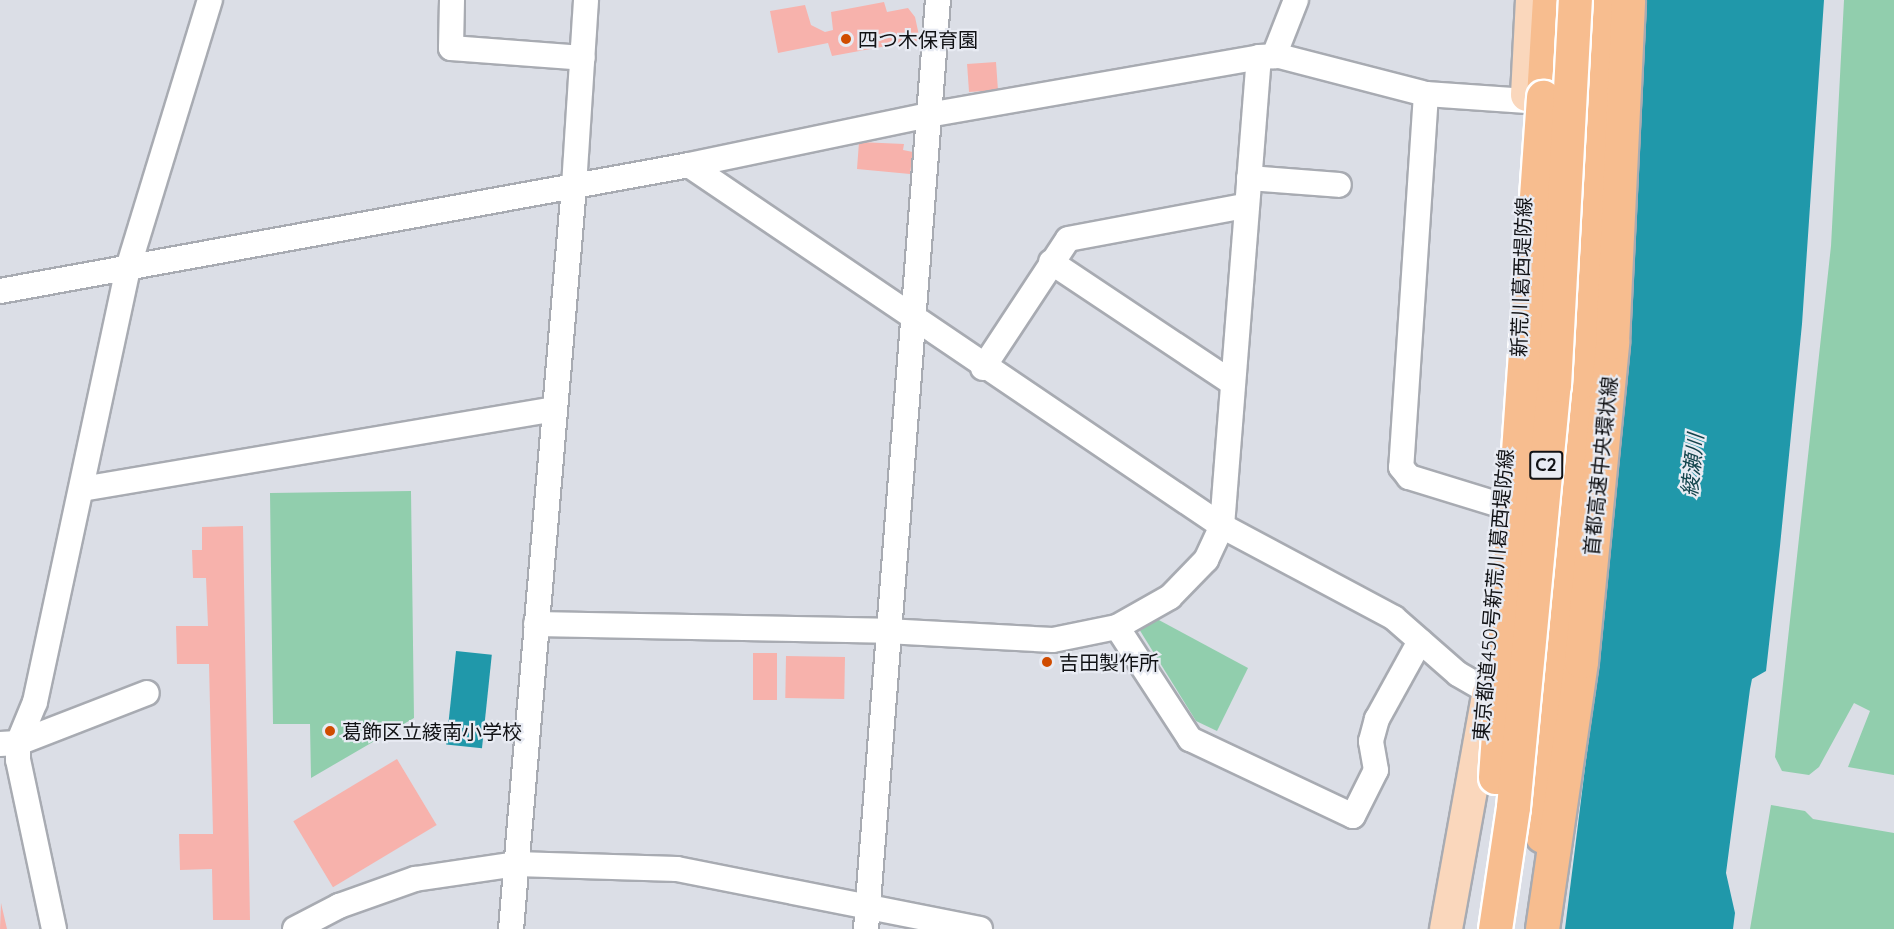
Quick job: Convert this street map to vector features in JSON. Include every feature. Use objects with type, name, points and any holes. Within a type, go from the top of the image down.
[{"type":"highway","points":[[1486,929],[1549,0]]},
{"type":"highway","name":"C2","points":[[1495,929],[1513,807],[1554,385],[1575,0]]},
{"type":"highway","points":[[1542,928],[1541,778],[1577,384],[1602,0]]},
{"type":"highway","name":"首都高速中央環状線","points":[[1542,928],[1581,661],[1612,342],[1628,0]]},
{"type":"main road","name":"新荒川葛西堤防線","points":[[1517,367],[1532,0]]},
{"type":"main road","name":"新荒川葛西堤防線","points":[[1517,367],[1584,97],[1589,0]]},
{"type":"main road","name":"東京都道450号新荒川葛西堤防線","points":[[1446,929],[1488,691],[1500,505],[1517,367]]},
{"type":"street","points":[[5,744],[36,702],[128,268],[210,0]]},
{"type":"street","points":[[452,0],[451,48],[583,58]]},
{"type":"street","points":[[511,929],[574,186],[586,0]]},
{"type":"street","points":[[867,919],[886,631],[914,321],[938,0]]},
{"type":"street","points":[[536,624],[886,631],[1053,640],[1117,627],[1170,597],[1206,560],[1222,526],[1245,206],[1266,56],[1296,0]]},
{"type":"street","points":[[0,291],[689,165],[928,115],[1266,56],[1426,94],[1527,101]]},
{"type":"street","points":[[1426,94],[1401,467],[1408,477],[1500,505]]},
{"type":"street","points":[[689,165],[983,368],[1222,526],[1394,618],[1473,685],[1488,691]]},
{"type":"street","points":[[1249,178],[1339,185]]},
{"type":"street","points":[[983,368],[1068,239],[1245,206]]},
{"type":"street","points":[[1051,262],[1231,382]]},
{"type":"street","points":[[82,489],[554,409]]},
{"type":"street","points":[[1117,627],[1190,739],[1353,816],[1376,770],[1371,741],[1377,719],[1420,641]]},
{"type":"street","points":[[5,744],[147,693]]},
{"type":"street","points":[[5,744],[18,760],[54,929]]},
{"type":"street","points":[[295,929],[339,906],[415,879],[516,864],[677,869],[867,919],[980,929]]},
{"type":"green space","points":[[1844,0],[1894,0],[1894,775],[1848,767],[1870,711],[1854,703],[1819,767],[1809,775],[1782,771],[1775,757],[1831,246]]},
{"type":"green space","points":[[411,491],[414,718],[311,778],[310,724],[273,724],[270,493]]},
{"type":"green space","points":[[1157,619],[1248,668],[1217,731],[1196,721],[1139,629]]},
{"type":"green space","points":[[1771,805],[1805,811],[1813,819],[1894,833],[1894,929],[1750,929]]},
{"type":"water","name":"綾瀬川","points":[[1644,0],[1824,0],[1802,324],[1766,671],[1752,679],[1750,689],[1726,873],[1735,913],[1733,929],[1565,929],[1604,615]]},
{"type":"water","points":[[456,651],[492,655],[482,748],[446,744]]},
{"type":"building","points":[[884,2],[887,12],[908,8],[915,17],[920,40],[832,56],[828,43],[778,53],[770,11],[805,5],[811,25],[825,32],[833,30],[831,12]]},
{"type":"building","points":[[996,62],[998,90],[969,92],[967,64]]},
{"type":"building","points":[[859,142],[904,144],[903,150],[913,152],[910,174],[857,169]]},
{"type":"building","points":[[243,526],[250,920],[213,920],[212,869],[180,870],[179,834],[213,834],[209,664],[177,664],[176,626],[208,626],[206,578],[193,578],[192,550],[202,550],[202,527]]},
{"type":"building","points":[[753,653],[777,653],[777,700],[753,700]]},
{"type":"building","points":[[786,656],[845,657],[844,699],[785,698]]},
{"type":"building","points":[[397,759],[437,825],[333,887],[293,821]]},
{"type":"building","points":[[1,903],[7,929],[0,929]]},
{"type":"place","name":"四つ木保育園","points":[[846,39]]},
{"type":"place","name":"吉田製作所","points":[[1047,662]]},
{"type":"place","name":"葛飾区立綾南小学校","points":[[330,731]]}]
